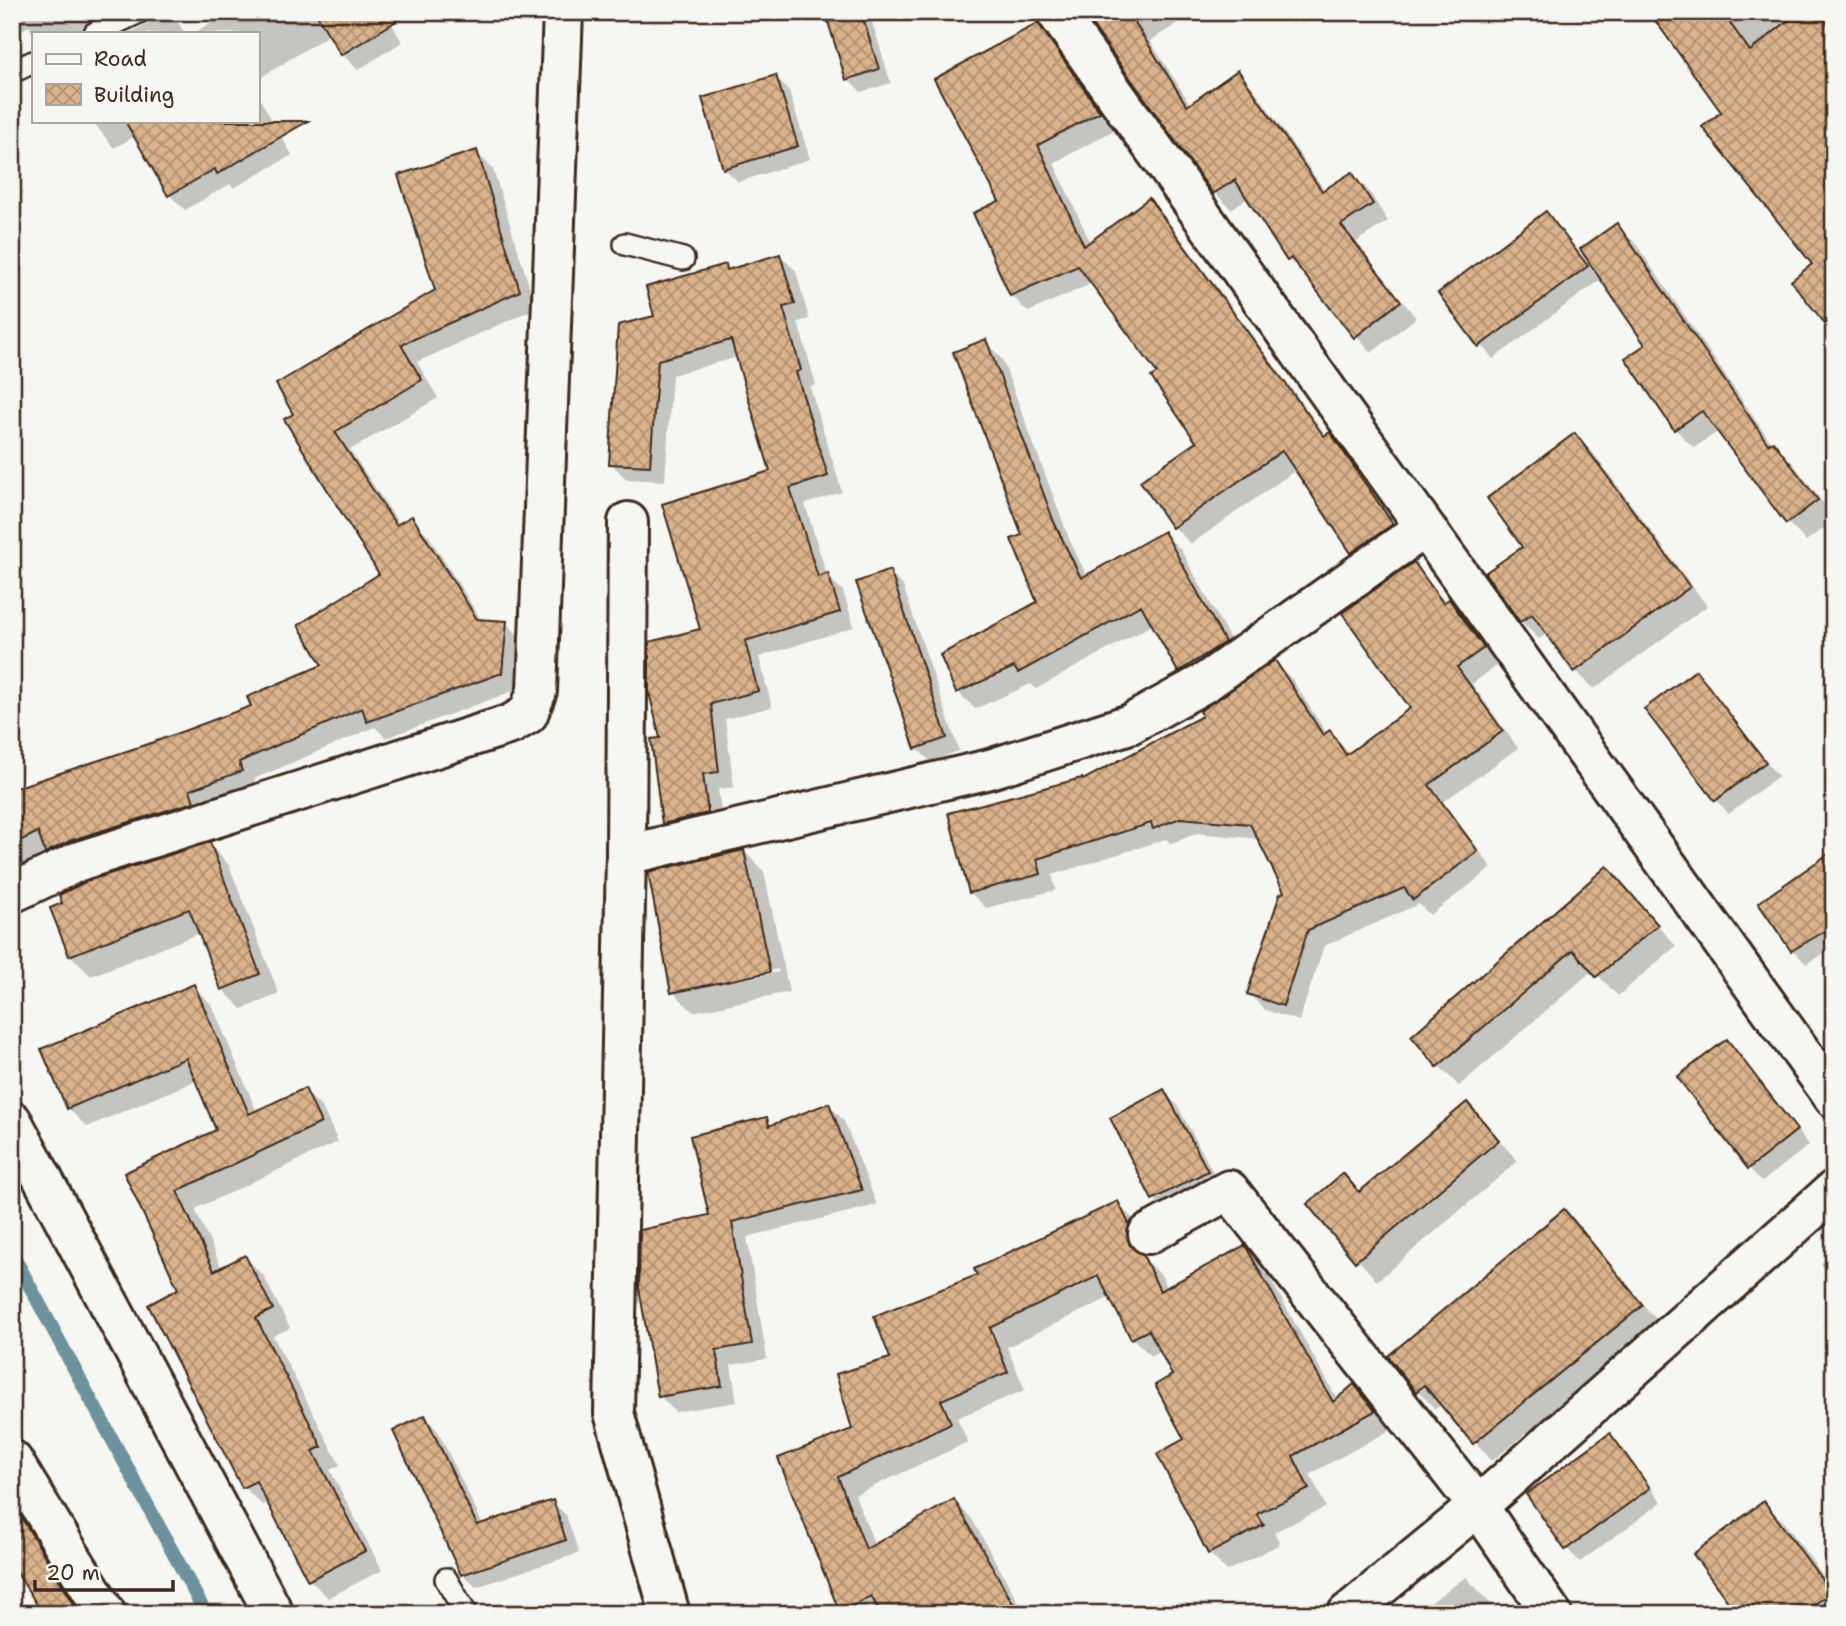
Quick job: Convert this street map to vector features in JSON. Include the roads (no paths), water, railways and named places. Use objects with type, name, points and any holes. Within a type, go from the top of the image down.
[{"type":"street","points":[[12,893],[79,861],[511,724],[528,714],[537,691],[563,245],[563,12]]},
{"type":"street","points":[[1056,12],[1423,529],[1834,1098]]},
{"type":"street","points":[[628,522],[626,855],[614,1413],[670,1614]]},
{"type":"street","points":[[626,855],[990,769],[1130,724],[1206,682],[1423,529]]},
{"type":"street","points":[[12,1121],[274,1614]]},
{"type":"street","points":[[1148,1234],[1229,1190],[1478,1506],[1552,1614]]},
{"type":"street","points":[[1346,1614],[1478,1506],[1834,1190]]},
{"type":"street","points":[[12,1460],[106,1614]]},
{"type":"lane","points":[[97,32],[139,12]]},
{"type":"lane","points":[[12,72],[32,62]]},
{"type":"lane","points":[[625,244],[683,258]]},
{"type":"lane","points":[[446,1579],[466,1614]]},
{"type":"waterway","points":[[12,1253],[206,1614]]}]
